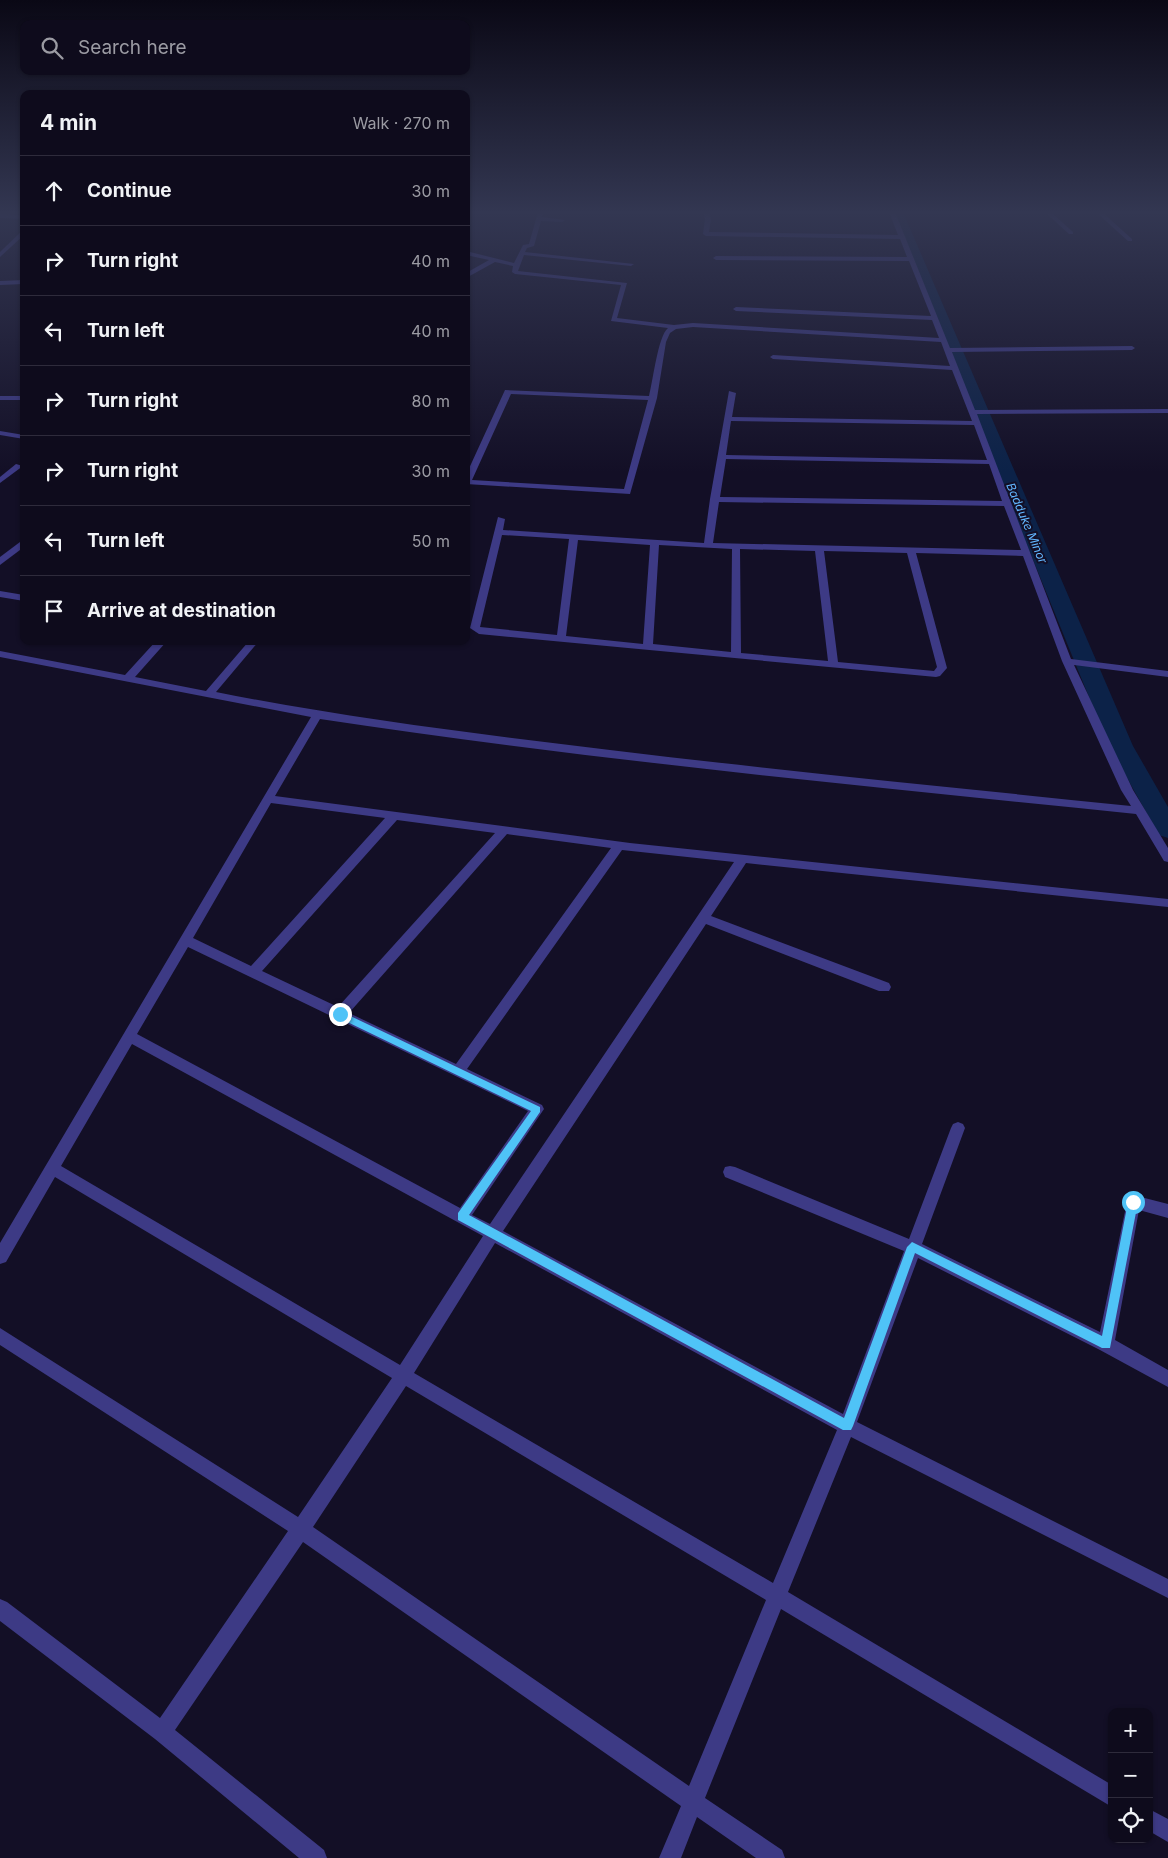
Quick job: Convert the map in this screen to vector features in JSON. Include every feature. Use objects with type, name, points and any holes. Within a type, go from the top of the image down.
[{"type":"street","points":[[620,299],[613,320],[674,327],[693,324],[943,340]]},
{"type":"street","points":[[927,299],[977,423],[1068,661],[1127,790],[1168,858]]},
{"type":"street","points":[[736,309],[935,318]]},
{"type":"street","points":[[470,482],[627,492],[653,398],[664,342],[667,332],[674,327]]},
{"type":"street","points":[[948,350],[1132,348]]},
{"type":"street","points":[[773,356],[955,368]]},
{"type":"street","points":[[470,475],[508,392],[653,398]]},
{"type":"street","points":[[708,546],[732,393]]},
{"type":"street","points":[[0,398],[20,398]]},
{"type":"street","points":[[972,412],[1168,411]]},
{"type":"street","points":[[728,419],[977,423]]},
{"type":"street","points":[[0,433],[20,436]]},
{"type":"street","points":[[722,457],[992,462]]},
{"type":"street","points":[[0,481],[19,466]]},
{"type":"street","points":[[714,499],[1008,504]]},
{"type":"street","points":[[501,519],[475,628],[487,633],[936,674],[942,668],[911,551]]},
{"type":"street","points":[[497,532],[708,546],[1026,553]]},
{"type":"street","points":[[561,640],[574,538]]},
{"type":"street","points":[[648,648],[654,543]]},
{"type":"street","points":[[0,562],[20,545]]},
{"type":"street","points":[[736,547],[736,656]]},
{"type":"street","points":[[819,549],[833,665]]},
{"type":"street","points":[[0,594],[20,597]]},
{"type":"street","points":[[128,678],[158,645]]},
{"type":"street","points":[[209,694],[251,645]]},
{"type":"street","points":[[0,654],[317,715],[416,730],[731,768],[1139,811]]},
{"type":"street","points":[[1068,661],[1168,674]]},
{"type":"street","points":[[0,1257],[317,715]]},
{"type":"street","points":[[268,799],[631,847]]},
{"type":"street","points":[[253,972],[394,816]]},
{"type":"street","points":[[340,1014],[504,830]]},
{"type":"street","points":[[458,1071],[619,846],[1168,903]]},
{"type":"street","points":[[162,1732],[301,1530],[402,1377],[493,1233],[743,858]]},
{"type":"street","points":[[703,918],[884,988]]},
{"type":"street","points":[[186,940],[537,1110],[462,1217]]},
{"type":"street","points":[[129,1036],[847,1426],[1168,1589]]},
{"type":"street","points":[[670,1858],[847,1426],[912,1247],[958,1128]]},
{"type":"street","points":[[52,1168],[402,1377],[777,1596],[1108,1795]]},
{"type":"street","points":[[730,1172],[912,1247],[1106,1344],[1168,1379]]},
{"type":"street","points":[[1106,1344],[1133,1202],[1168,1211]]},
{"type":"street","points":[[0,1336],[301,1530],[692,1804],[774,1858]]},
{"type":"street","points":[[0,1609],[162,1732],[316,1858]]},
{"type":"street","points":[[1153,1822],[1168,1831]]},
{"type":"waterway","name":"Badduke Minor","points":[[933,299],[1121,746],[1168,829]]},
{"type":"route","points":[[340,1014],[537,1110],[462,1217],[847,1426],[912,1247],[1106,1344],[1133,1202]]}]
